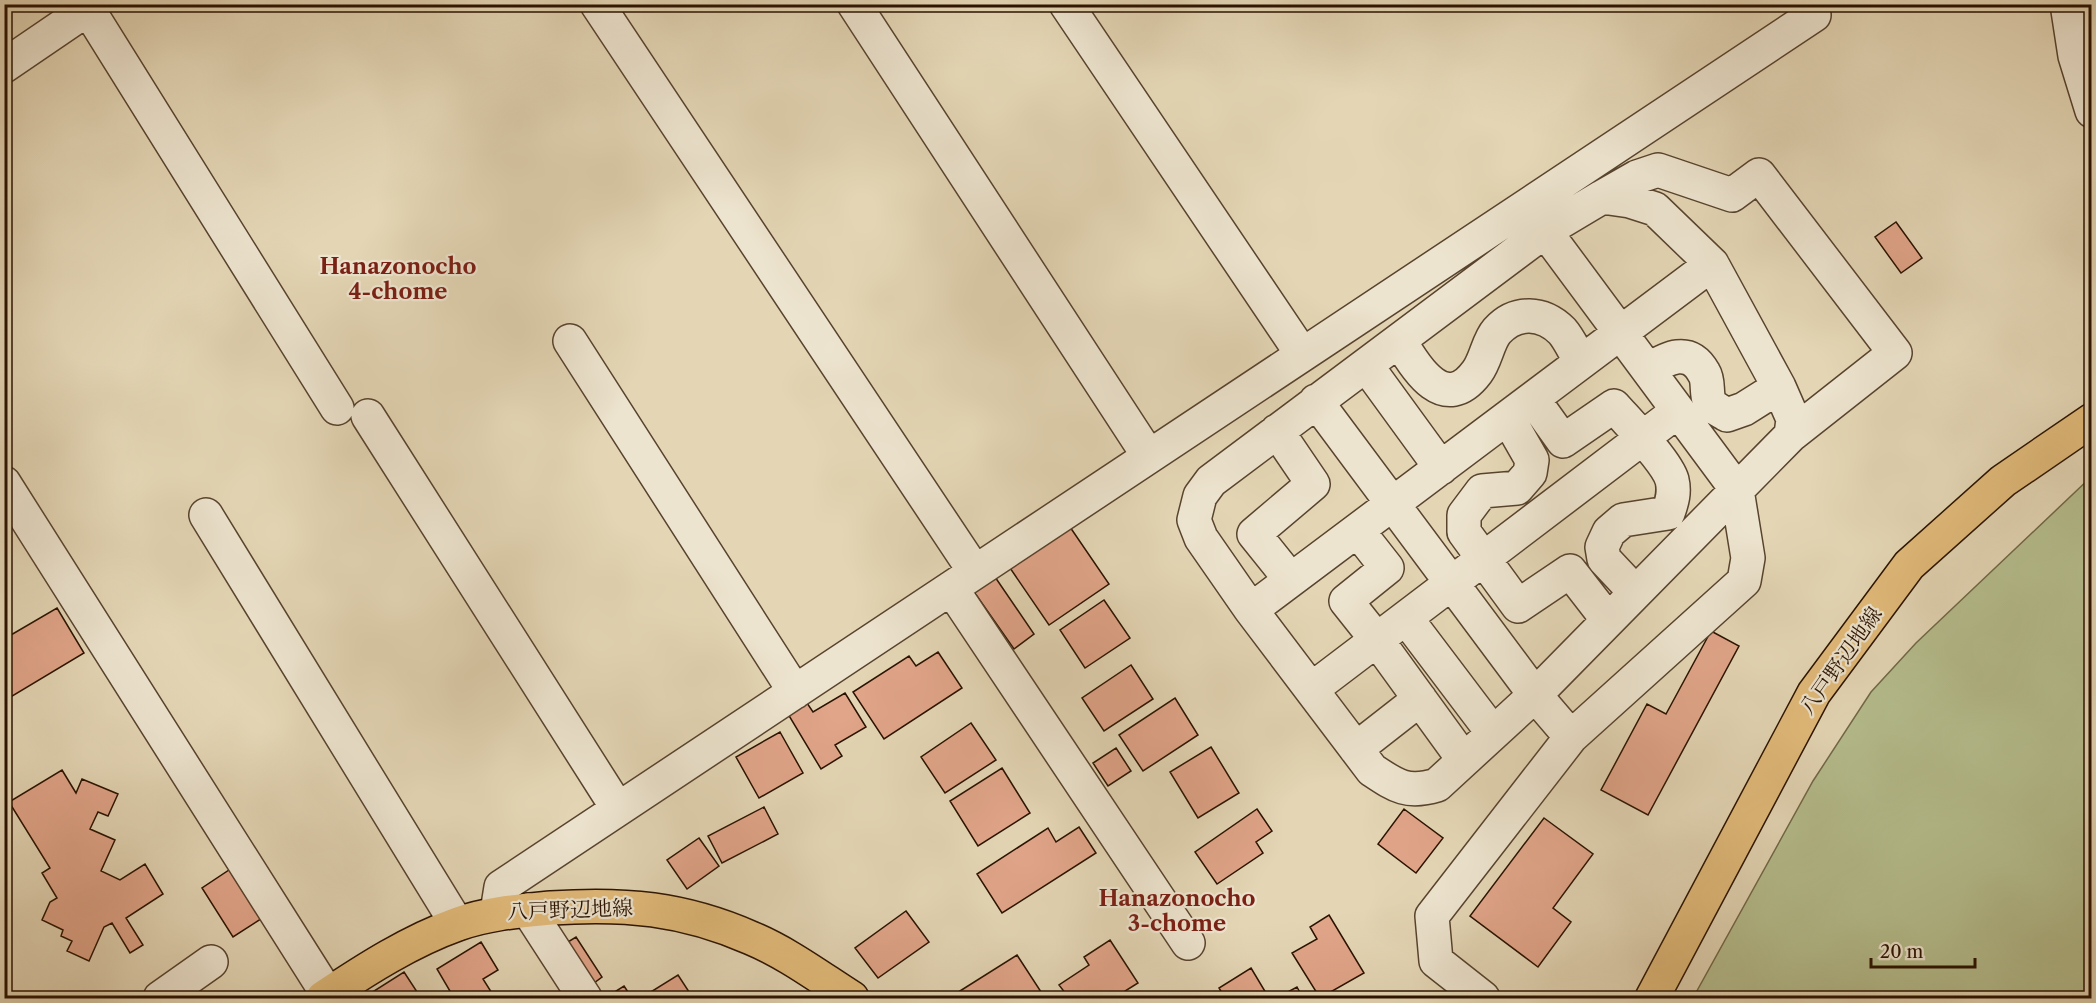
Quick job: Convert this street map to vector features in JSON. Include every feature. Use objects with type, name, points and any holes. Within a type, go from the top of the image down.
[{"type":"main road","name":"八戸野辺地線","points":[[1652,999],[1814,693],[1909,565],[2003,481],[2091,420]]},
{"type":"main road","name":"八戸野辺地線","points":[[327,997],[409,945],[457,924],[513,911],[602,905],[668,911],[752,938],[803,966],[852,999]]},
{"type":"street","points":[[597,4],[963,580],[1188,943]]},
{"type":"street","points":[[854,4],[1148,455]]},
{"type":"street","points":[[1066,4],[1302,354]]},
{"type":"street","points":[[585,999],[513,911],[501,887],[1148,455],[1814,15],[1810,4]]},
{"type":"street","points":[[2067,4],[2075,56],[2091,111]]},
{"type":"street","points":[[4,66],[91,7],[337,408]]},
{"type":"street","points":[[1658,170],[1732,195],[1759,175],[1895,353],[1791,435],[1535,695],[1437,785],[1420,790],[1397,787],[1372,770],[1251,610],[1202,537],[1194,520],[1200,496],[1211,481],[1316,401],[1400,341],[1545,231],[1602,197],[1637,177],[1658,170]]},
{"type":"street","points":[[1602,197],[1630,201],[1655,209],[1712,264],[1779,387],[1793,419],[1791,435]]},
{"type":"street","points":[[1483,999],[1436,961],[1432,916],[1571,737],[1744,580],[1748,558],[1737,490],[1545,231]]},
{"type":"street","points":[[1251,610],[1712,264]]},
{"type":"street","points":[[1400,341],[1417,369],[1432,385],[1446,389],[1462,386],[1469,380],[1488,352],[1496,332],[1511,319],[1526,314],[1544,318],[1562,332],[1581,362]]},
{"type":"street","points":[[570,341],[795,692]]},
{"type":"street","points":[[1648,370],[1668,357],[1684,356],[1695,362],[1704,372],[1709,400],[1716,409],[1727,414],[1744,409],[1779,387]]},
{"type":"street","points":[[1366,366],[1442,468]]},
{"type":"street","points":[[1316,401],[1535,695],[1571,737]]},
{"type":"street","points":[[1521,408],[1563,441],[1614,406],[1642,438],[1672,479],[1674,497],[1668,513],[1623,520],[1609,532],[1602,547],[1604,559],[1635,592]]},
{"type":"street","points":[[1521,408],[1532,460],[1530,473],[1517,488],[1482,491],[1464,515],[1464,532],[1518,606],[1570,571],[1608,620]]},
{"type":"street","points":[[1312,689],[1678,411]]},
{"type":"street","points":[[368,416],[618,809]]},
{"type":"street","points":[[1277,431],[1313,484],[1254,534],[1292,580]]},
{"type":"street","points":[[4,483],[327,997]]},
{"type":"street","points":[[206,515],[457,924]]},
{"type":"street","points":[[1358,531],[1387,568],[1346,601],[1464,760]]},
{"type":"street","points":[[1406,618],[1493,733]]},
{"type":"street","points":[[1356,749],[1420,699]]},
{"type":"street","points":[[160,999],[211,963]]},
{"type":"green space","points":[[2091,477],[2091,998],[1693,998],[1813,781],[1871,692],[1916,643]]},
{"type":"building","points":[[1896,222],[1922,258],[1901,273],[1875,237]]},
{"type":"building","points":[[1070,527],[1109,584],[1049,625],[1010,568]]},
{"type":"building","points":[[993,574],[1034,634],[1014,649],[972,589]]},
{"type":"building","points":[[1104,600],[1130,638],[1085,668],[1060,630]]},
{"type":"building","points":[[57,608],[84,653],[4,701],[4,639]]},
{"type":"building","points":[[1711,631],[1739,646],[1648,815],[1601,790],[1647,704],[1666,714]]},
{"type":"building","points":[[938,652],[962,688],[884,739],[853,692],[909,656],[916,666]]},
{"type":"building","points":[[1131,665],[1153,699],[1104,731],[1082,698]]},
{"type":"building","points":[[845,693],[866,727],[835,745],[842,756],[821,769],[788,714],[807,703],[813,712]]},
{"type":"building","points":[[1175,698],[1198,735],[1143,771],[1119,735]]},
{"type":"building","points":[[971,723],[996,760],[945,793],[921,757]]},
{"type":"building","points":[[780,732],[803,773],[759,798],[736,757]]},
{"type":"building","points":[[1211,747],[1239,793],[1198,818],[1170,772]]},
{"type":"building","points":[[1116,748],[1131,771],[1108,786],[1093,763]]},
{"type":"building","points":[[1002,768],[1030,813],[978,846],[950,801]]},
{"type":"building","points":[[62,770],[76,793],[82,779],[118,794],[108,816],[98,812],[90,829],[115,840],[101,871],[120,880],[145,864],[163,894],[126,918],[143,945],[130,953],[112,923],[104,927],[89,961],[67,951],[72,941],[61,936],[63,930],[42,920],[50,902],[57,898],[42,873],[50,868],[9,802]]},
{"type":"building","points":[[764,807],[778,834],[722,863],[708,836]]},
{"type":"building","points":[[1257,809],[1272,831],[1256,842],[1263,853],[1217,884],[1195,852]]},
{"type":"building","points":[[1404,809],[1443,838],[1416,873],[1378,844]]},
{"type":"building","points":[[1544,818],[1593,854],[1553,908],[1571,922],[1538,967],[1470,916]]},
{"type":"building","points":[[1079,827],[1096,853],[1002,913],[977,874],[1048,828],[1056,842]]},
{"type":"building","points":[[699,838],[719,866],[687,889],[667,860]]},
{"type":"building","points":[[232,868],[264,917],[233,937],[202,888]]},
{"type":"building","points":[[906,911],[929,942],[878,978],[855,948]]},
{"type":"building","points":[[1329,915],[1364,973],[1320,998],[1292,953],[1317,939],[1310,927]]},
{"type":"building","points":[[576,937],[602,977],[590,986],[563,945]]},
{"type":"building","points":[[1110,940],[1138,983],[1114,998],[1069,998],[1059,985],[1089,965],[1084,957]]},
{"type":"building","points":[[481,942],[498,970],[483,979],[495,998],[454,998],[437,969]]},
{"type":"building","points":[[1017,955],[1045,998],[954,998],[952,996]]},
{"type":"building","points":[[1251,968],[1269,998],[1225,998],[1219,988]]},
{"type":"building","points":[[404,972],[421,998],[363,998]]},
{"type":"building","points":[[678,975],[693,998],[641,998]]},
{"type":"building","points":[[624,986],[632,998],[605,998]]},
{"type":"building","points":[[1297,987],[1303,998],[1281,998],[1280,996]]},
{"type":"district","name":"Hanazonocho 4-chome","points":[[398,278]]},
{"type":"district","name":"Hanazonocho 3-chome","points":[[1177,910]]}]
